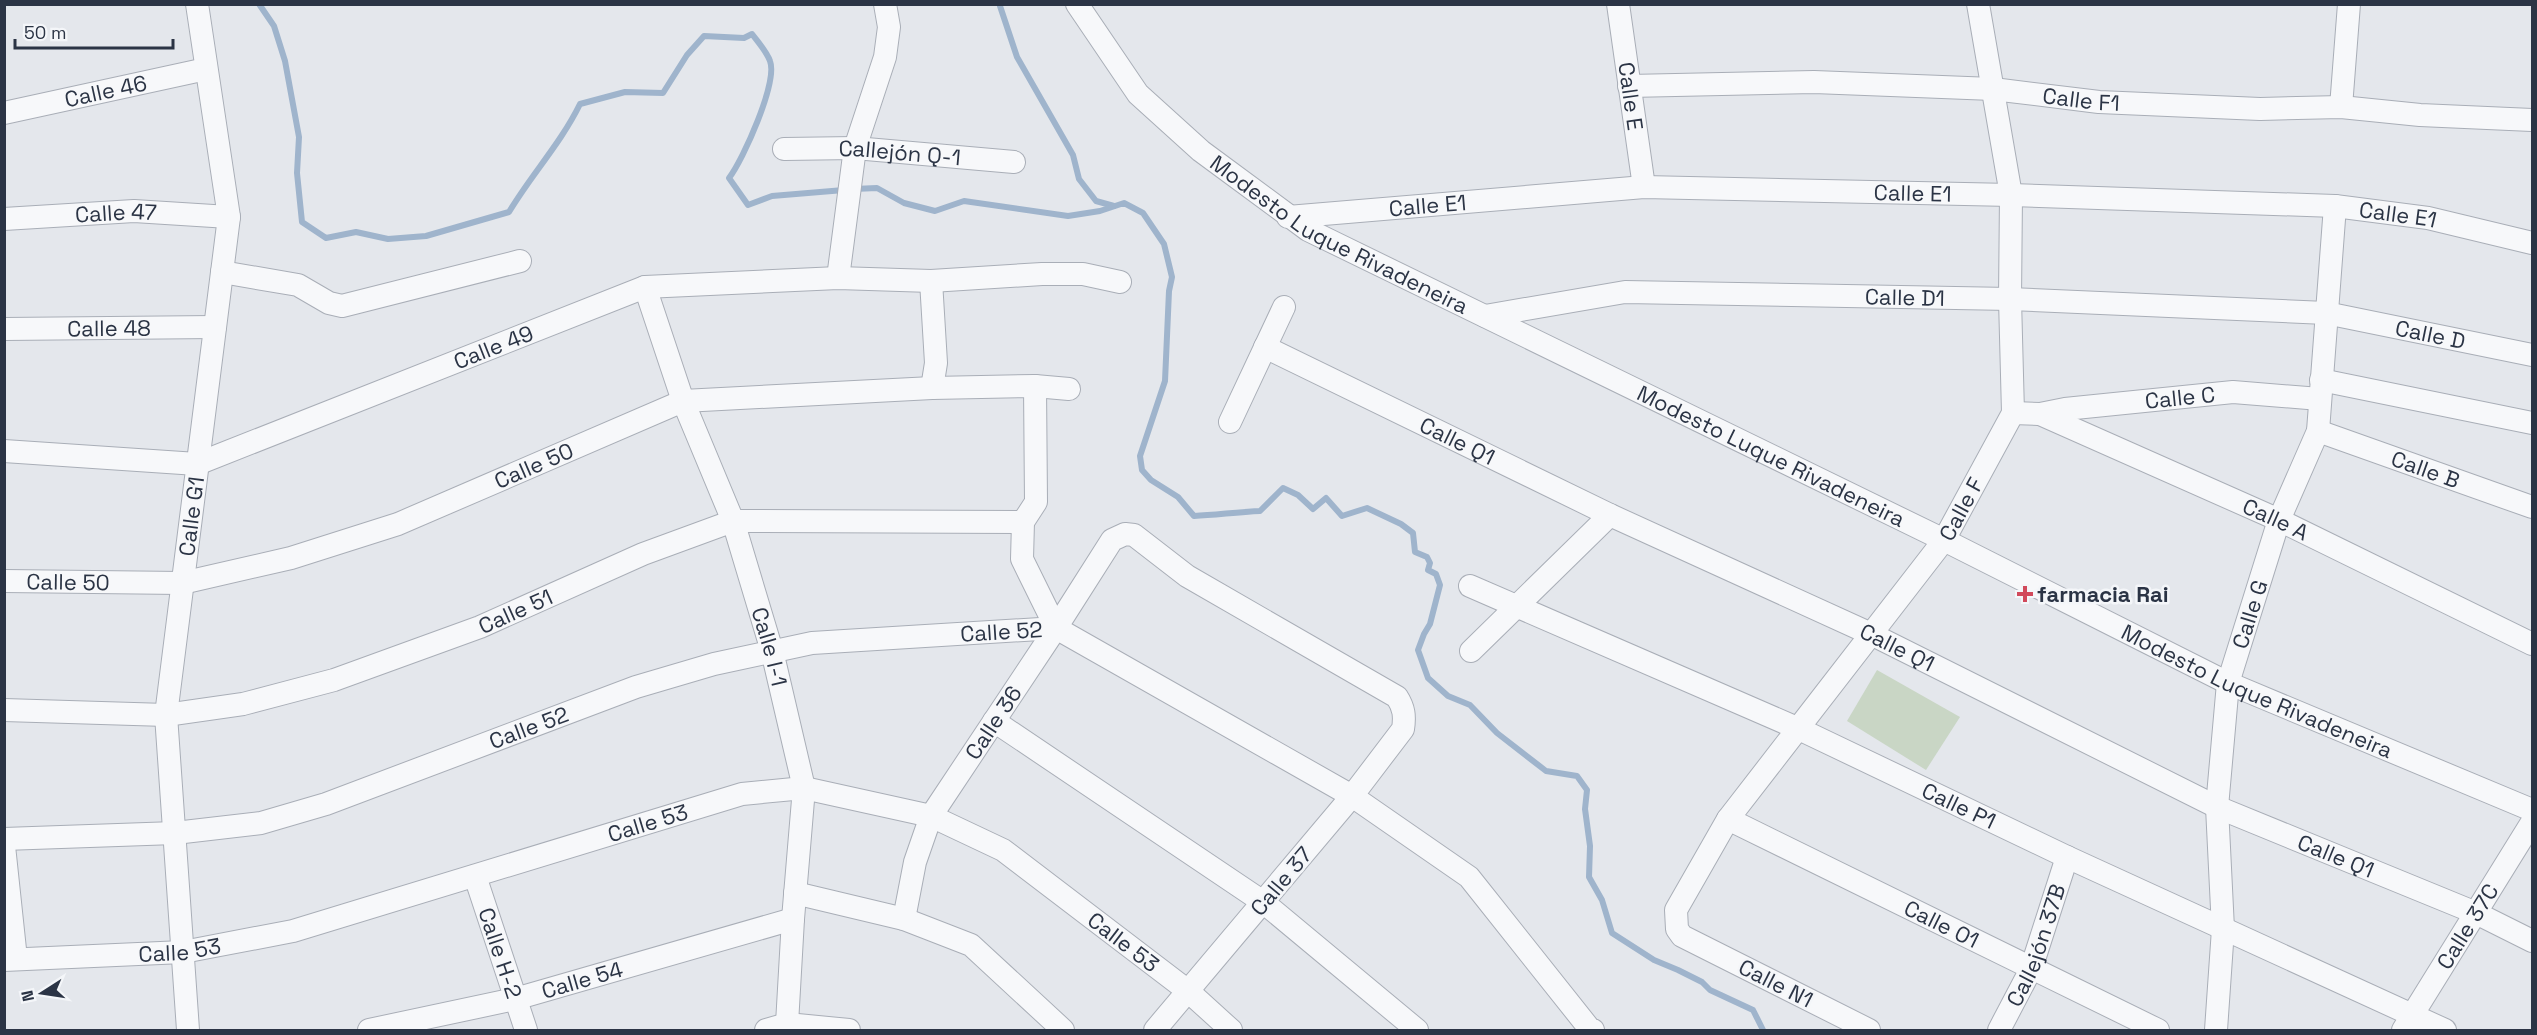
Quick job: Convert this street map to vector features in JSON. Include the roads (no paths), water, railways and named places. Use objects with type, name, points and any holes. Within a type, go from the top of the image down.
[{"type":"street","name":"Calle G1","points":[[188,1030],[166,715],[229,217],[197,4]]},
{"type":"street","points":[[838,278],[855,148],[885,57],[889,27],[885,4]]},
{"type":"street","name":"Modesto Luque Rivadeneira","points":[[1077,4],[1138,94],[1201,151],[1308,230],[1944,540],[2228,683],[2532,810]]},
{"type":"street","name":"Calle E","points":[[1618,4],[1644,187]]},
{"type":"street","points":[[1978,4],[2011,195],[2010,299],[2013,413]]},
{"type":"street","points":[[2341,107],[2349,4]]},
{"type":"street","name":"Calle 46","points":[[4,113],[206,69]]},
{"type":"street","name":"Calle F1","points":[[1629,86],[1814,82],[1993,89],[2098,102],[2260,109],[2341,107],[2420,115],[2532,120]]},
{"type":"street","name":"Callejón Q-1","points":[[784,149],[855,148],[1014,162]]},
{"type":"street","name":"Calle E1","points":[[1288,217],[1644,187],[2011,195],[2335,207],[2428,219],[2532,243]]},
{"type":"street","name":"Calle G","points":[[2216,1030],[2223,929],[2217,807],[2228,683],[2279,520],[2318,431],[2335,207]]},
{"type":"street","name":"Calle 47","points":[[4,219],[134,211],[229,217]]},
{"type":"street","points":[[222,272],[298,285],[329,303],[342,306],[520,261]]},
{"type":"street","name":"Calle 49","points":[[4,451],[197,464],[645,287],[838,278],[931,281],[1042,274],[1083,274],[1120,282]]},
{"type":"street","points":[[931,281],[936,363],[932,388]]},
{"type":"street","name":"Calle I-1","points":[[645,287],[683,401],[733,521],[772,651],[804,788],[793,919],[776,1027]]},
{"type":"street","name":"Calle D1","points":[[1485,315],[1625,292],[2010,299],[2326,313]]},
{"type":"street","points":[[1230,422],[1284,307]]},
{"type":"street","name":"Calle D","points":[[2326,313],[2532,356]]},
{"type":"street","name":"Calle 48","points":[[4,329],[215,327]]},
{"type":"street","name":"Calle Q1","points":[[1265,347],[1610,515],[1871,634],[2217,807],[2476,913],[2532,941]]},
{"type":"street","points":[[1035,386],[1036,502],[1023,522],[1022,559],[1056,628],[1352,796],[1469,877],[1590,1030]]},
{"type":"street","name":"Calle 50","points":[[4,580],[182,583],[291,558],[398,524],[683,401],[932,388],[1035,386],[1069,389]]},
{"type":"street","name":"Calle C","points":[[2040,414],[2065,409],[2233,392],[2321,390],[2532,423]]},
{"type":"street","name":"Calle A","points":[[2013,413],[2040,414],[2279,520],[2532,644]]},
{"type":"street","name":"Calle F","points":[[1682,936],[1677,929],[1676,910],[1728,819],[1944,540],[2013,413]]},
{"type":"street","name":"Calle B","points":[[2318,431],[2532,507]]},
{"type":"street","points":[[1472,651],[1610,515]]},
{"type":"street","name":"Calle 51","points":[[4,710],[166,715],[243,704],[334,680],[480,627],[643,554],[733,521],[1023,522]]},
{"type":"street","name":"Calle 36","points":[[904,919],[915,862],[931,816],[1112,540],[1125,534],[1134,535],[1187,576],[1397,697],[1403,706],[1403,729]]},
{"type":"street","name":"Calle P1","points":[[1470,586],[1797,728],[2223,929],[2408,1023],[2445,1030]]},
{"type":"street","name":"Calle 52","points":[[4,839],[175,833],[261,823],[304,810],[636,687],[714,664],[812,643],[1056,628]]},
{"type":"street","points":[[994,721],[1263,902],[1417,1030]]},
{"type":"street","name":"Calle 37","points":[[1155,1030],[1352,796],[1403,729]]},
{"type":"street","name":"Calle 53","points":[[10,959],[183,952],[293,932],[742,794],[804,788],[931,816],[1003,850],[1188,991],[1231,1030]]},
{"type":"street","name":"Calle O1","points":[[1728,819],[2158,1030]]},
{"type":"street","name":"Calle 37C","points":[[2408,1023],[2532,822]]},
{"type":"street","points":[[4,846],[10,959]]},
{"type":"street","name":"Callejón 37B","points":[[1999,1030],[2031,969],[2067,857]]},
{"type":"street","name":"Calle H-2","points":[[475,876],[526,1030]]},
{"type":"street","points":[[795,893],[904,919],[970,945],[1063,1030]]},
{"type":"street","name":"Calle 54","points":[[369,1030],[515,999],[793,919]]},
{"type":"street","name":"Calle N1","points":[[1682,936],[1869,1030]]},
{"type":"street","points":[[776,1027],[849,1030]]},
{"type":"waterway","points":[[259,4],[274,26],[285,61],[299,137],[297,173],[302,222],[326,238],[356,232],[388,239],[426,236],[509,212],[564,132],[580,104],[625,92],[663,93],[687,55],[704,36],[744,38],[752,34],[770,61],[769,86],[758,121],[729,178],[748,205],[772,196],[844,190]]},
{"type":"waterway","points":[[1000,6],[1017,57],[1073,155],[1079,179],[1096,201],[1114,206]]},
{"type":"waterway","points":[[854,189],[877,188],[904,203],[935,211],[964,201],[1068,216],[1100,211],[1124,203],[1143,213],[1164,244],[1172,277],[1169,291],[1165,381],[1140,456],[1142,470],[1151,480],[1178,497],[1194,516],[1260,511],[1283,488],[1298,495],[1313,509],[1326,498],[1342,516],[1367,508],[1401,524],[1413,533],[1415,552],[1427,557],[1430,563],[1428,570],[1436,574],[1440,585],[1430,624],[1418,650],[1428,678],[1448,696],[1470,705],[1497,733],[1546,771],[1577,776],[1587,790],[1585,809],[1590,846],[1589,877],[1602,900],[1612,933],[1654,960],[1702,982],[1710,990],[1753,1010],[1763,1030]]},
{"type":"place","name":"farmacia Rai","points":[[2025,594]]}]
